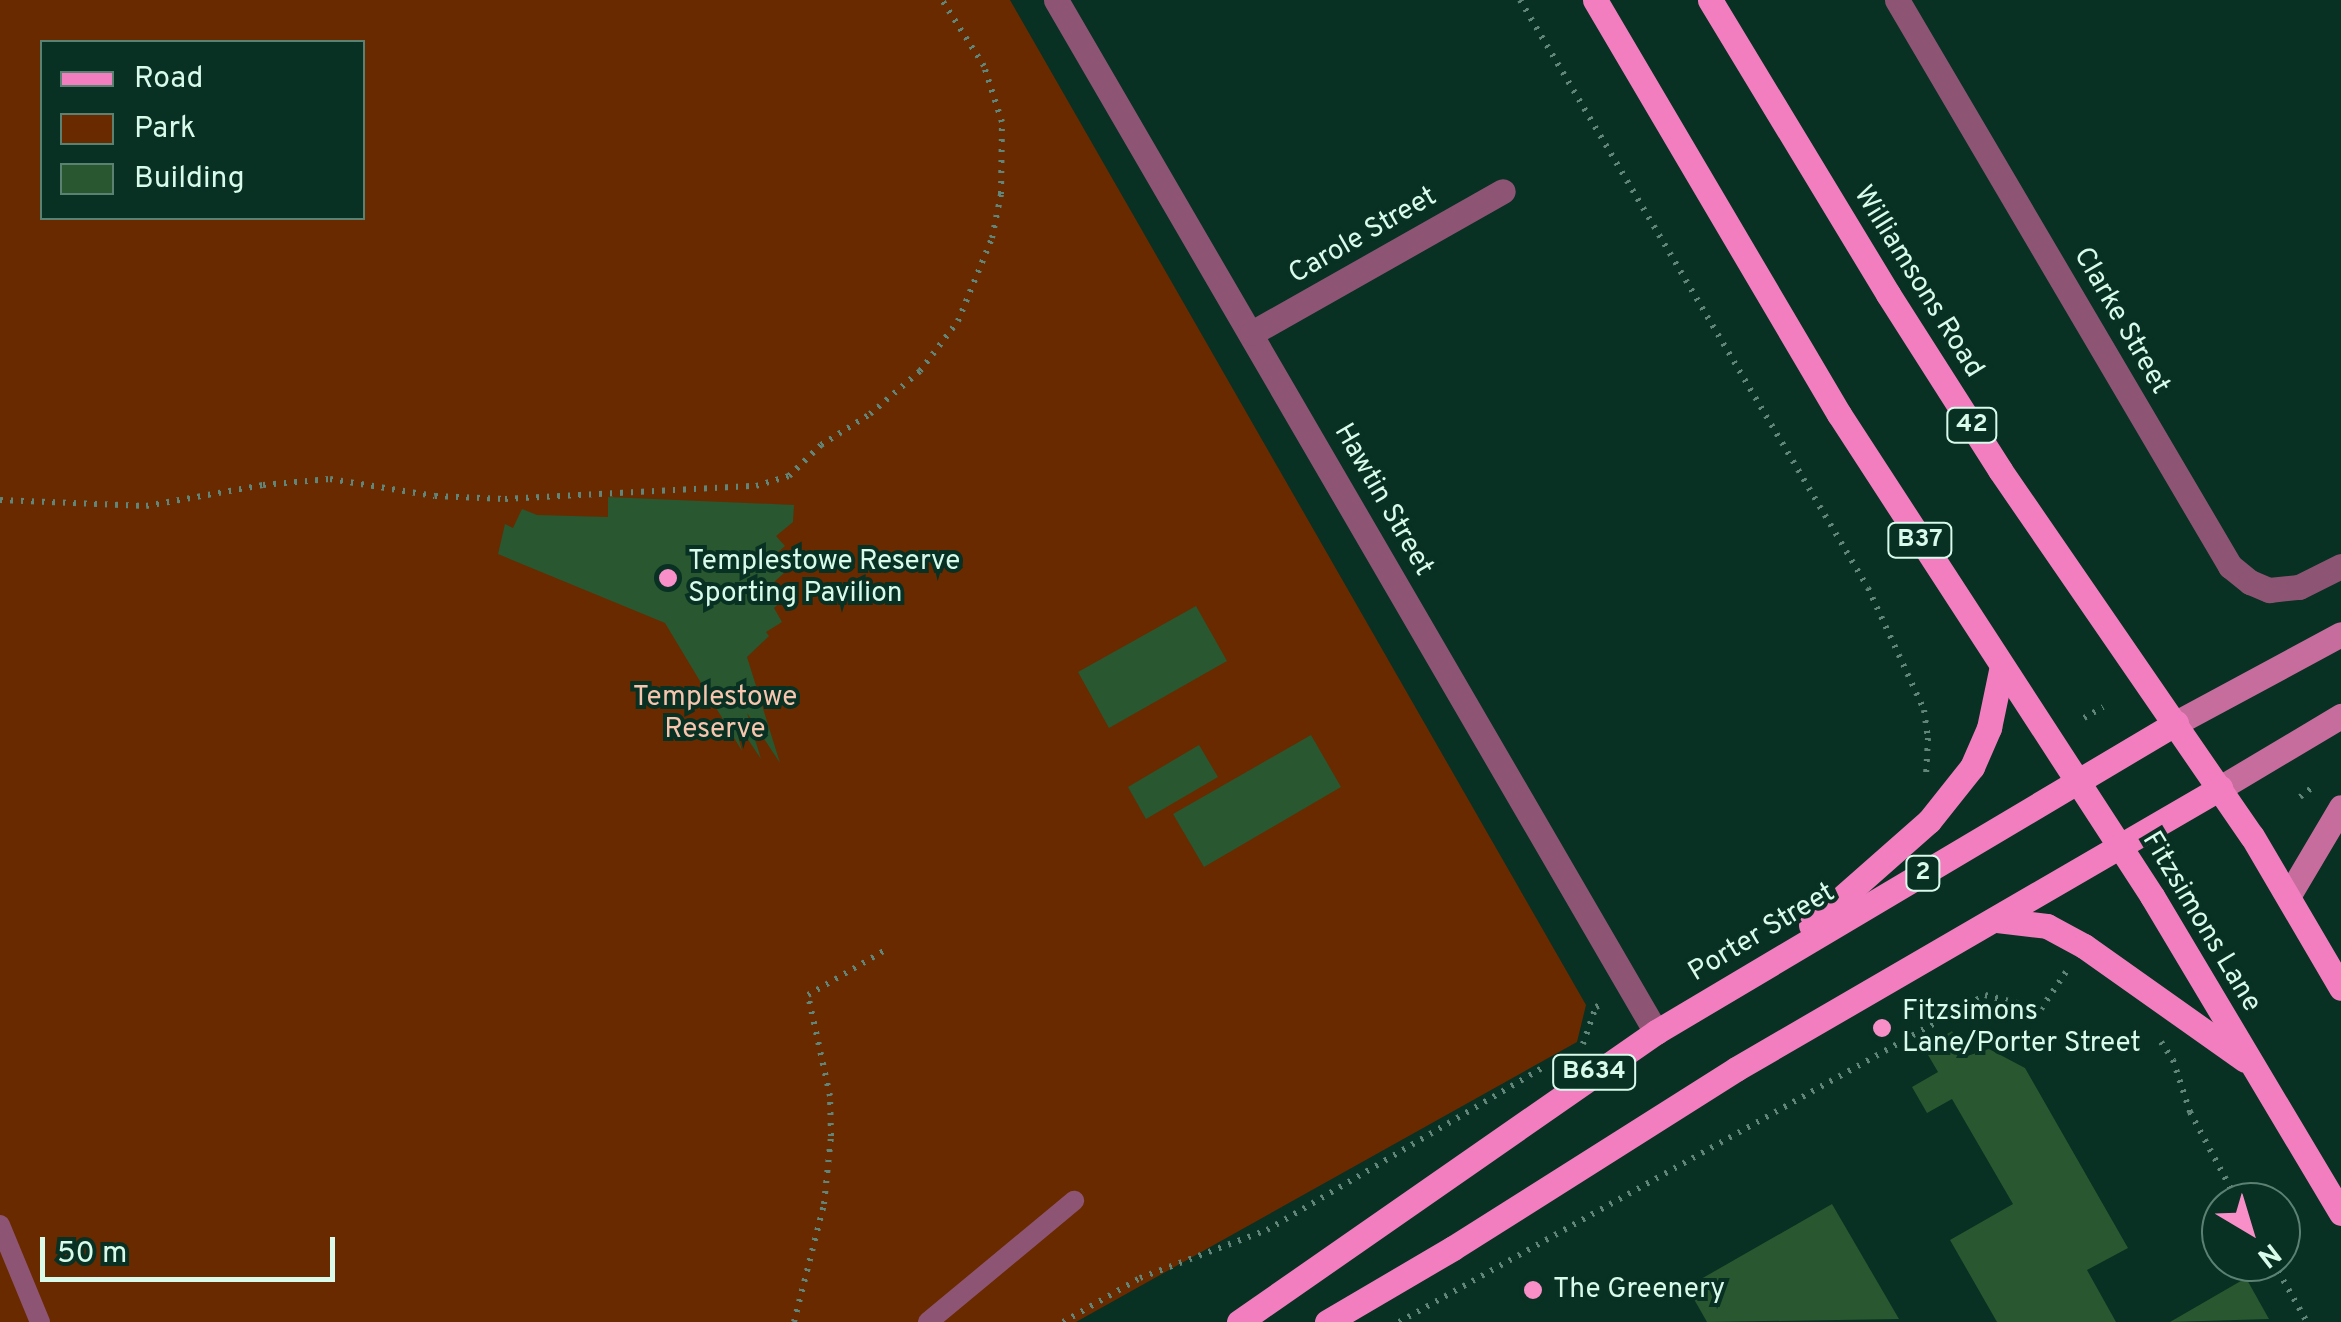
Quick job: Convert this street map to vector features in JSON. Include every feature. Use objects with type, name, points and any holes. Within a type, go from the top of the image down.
[{"type":"main road","name":"B37","points":[[1595,0],[1839,414],[2002,666]]},
{"type":"main road","name":"Williamsons Road","points":[[1710,0],[1980,438],[2220,788]]},
{"type":"main road","name":"Porter Street","points":[[1239,1322],[1656,1032],[2176,723],[2341,634]]},
{"type":"main road","name":"Fitzsimons Lane","points":[[2002,666],[2120,846],[2341,1214]]},
{"type":"main road","points":[[1766,964],[1929,821],[1972,767],[1989,728],[2002,666]]},
{"type":"main road","points":[[1997,920],[2341,716]]},
{"type":"main road","points":[[2220,788],[2289,894],[2341,988]]},
{"type":"main road","points":[[2289,894],[2341,807]]},
{"type":"main road","points":[[1997,920],[2047,926],[2078,955],[2253,1065]]},
{"type":"main road","name":"B634","points":[[1327,1322],[1736,1070],[1997,920]]},
{"type":"street","name":"Hawtin Street","points":[[1056,0],[1656,1032]]},
{"type":"street","name":"Clarke Street","points":[[1897,0],[2230,566],[2250,582],[2269,590],[2299,587],[2341,566]]},
{"type":"street","name":"Carole Street","points":[[1252,333],[1504,191]]},
{"type":"lane","points":[[928,1322],[1074,1201]]},
{"type":"lane","points":[[0,1226],[40,1322]]},
{"type":"path","points":[[0,500],[146,506],[282,482],[330,479],[435,496],[506,498],[756,486],[789,476],[821,444],[870,414],[920,371],[958,321],[992,238],[1001,194],[1002,122],[984,66],[942,0]]},
{"type":"path","points":[[1520,0],[1868,588],[1924,710],[1928,738],[1926,781]]},
{"type":"path","points":[[2084,718],[2102,707]]},
{"type":"path","points":[[794,1322],[824,1204],[830,1136],[827,1080],[808,995],[887,949]]},
{"type":"path","points":[[1399,1322],[1985,995],[2041,1009],[2078,955]]},
{"type":"path","points":[[1566,1054],[1583,1044],[1596,1007],[1630,988]]},
{"type":"path","points":[[2153,1029],[2174,1060],[2190,1112],[2227,1182]]},
{"type":"path","points":[[1064,1322],[1140,1278],[1267,1230],[1550,1064]]},
{"type":"path","points":[[2285,1282],[2308,1322]]},
{"type":"green space","name":"Templestowe Reserve","points":[[0,0],[1010,0],[1586,1005],[1577,1042],[1076,1322],[0,1322]]},
{"type":"building","name":"Templestowe Reserve Sporting Pavilion","points":[[608,497],[794,505],[793,522],[776,536],[785,546],[770,559],[784,573],[773,583],[786,597],[774,608],[782,622],[766,632],[769,636],[747,657],[780,763],[747,713],[761,759],[733,717],[742,751],[665,623],[498,554],[505,524],[513,528],[522,509],[537,515],[608,517]]},
{"type":"building","points":[[1196,606],[1227,661],[1109,728],[1078,672]]},
{"type":"building","points":[[1311,735],[1341,787],[1204,867],[1173,814]]},
{"type":"building","points":[[1199,745],[1218,777],[1146,819],[1128,787]]},
{"type":"building","points":[[1952,1031],[1967,1056],[1989,1049],[2025,1068],[2128,1248],[2087,1270],[2116,1322],[1997,1322],[1950,1240],[2013,1204],[1952,1099],[1927,1113],[1912,1087],[1938,1072],[1924,1048]]},
{"type":"building","points":[[1832,1204],[1899,1319],[1707,1322],[1687,1287]]},
{"type":"building","points":[[2239,1282],[2248,1282],[2269,1319],[2170,1322]]},
{"type":"place","name":"Templestowe Reserve Sporting Pavilion","points":[[668,578]]},
{"type":"place","name":"Fitzsimons Lane/Porter Street","points":[[1882,1028]]},
{"type":"place","name":"The Greenery","points":[[1533,1290]]}]
